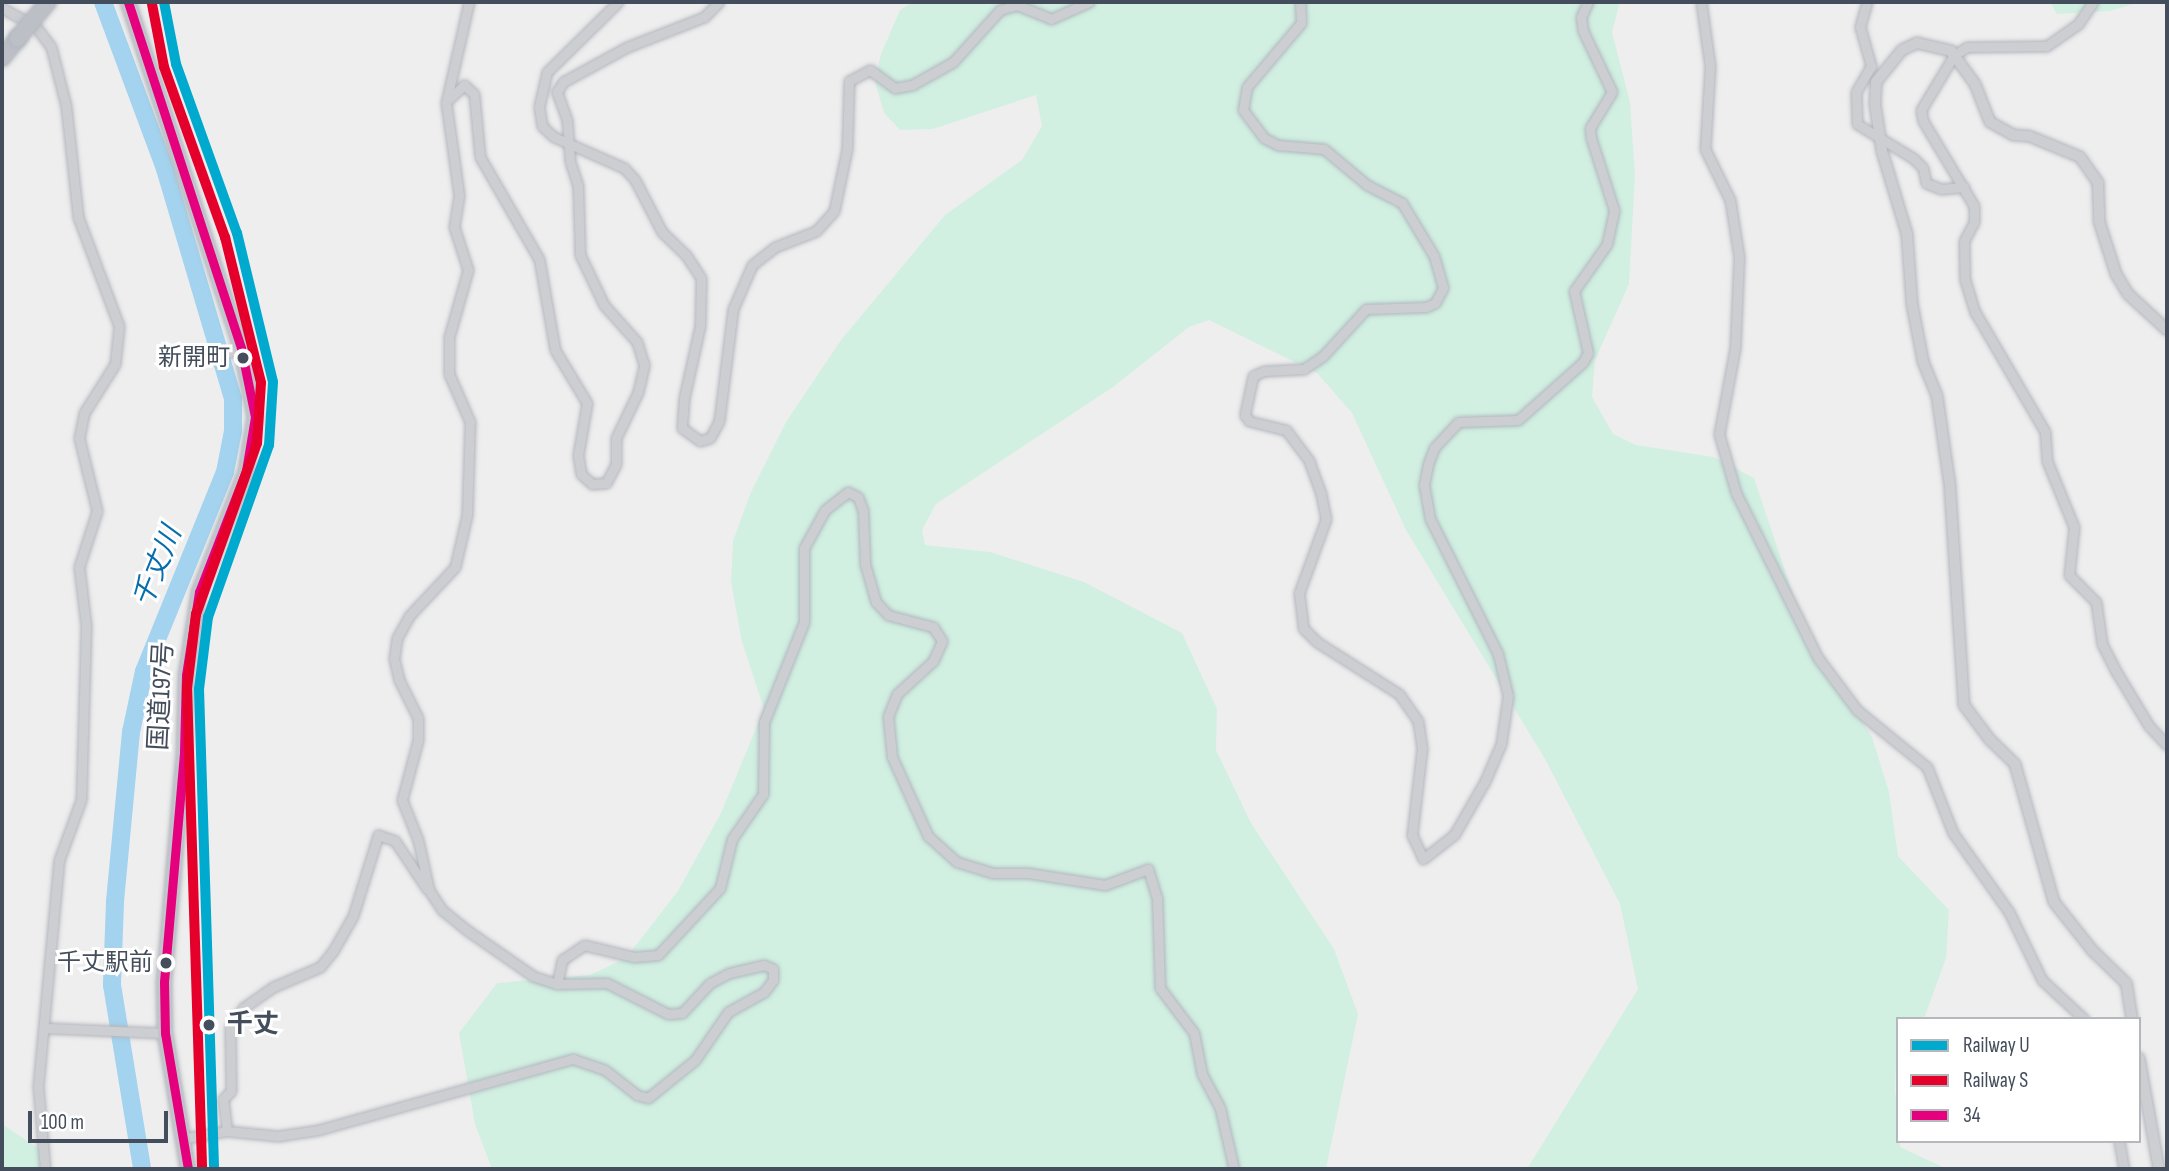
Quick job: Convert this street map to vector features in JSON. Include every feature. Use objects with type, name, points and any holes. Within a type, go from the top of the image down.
[{"type":"highway","points":[[2,58],[48,2]]},
{"type":"highway","name":"国道197号","points":[[128,2],[238,349],[251,382],[253,444],[209,558],[189,636],[164,982],[165,1033],[186,1138],[188,1169]]},
{"type":"street","points":[[429,890],[418,840],[402,800],[418,740],[418,718],[399,680],[394,659],[397,638],[409,616],[455,566],[467,515],[470,422],[449,374],[449,337],[468,270],[454,227],[459,195],[446,103],[469,2]]},
{"type":"street","points":[[618,2],[556,62],[542,84],[542,126],[554,137],[614,161],[635,180],[662,232],[687,255],[701,278],[700,326],[684,398],[682,428],[700,441],[710,438],[719,421],[733,310],[752,265],[775,247],[816,231],[834,211],[847,149],[849,81],[870,70],[895,88],[912,86],[953,62],[1000,10],[1017,5],[1051,19],[1089,2]]},
{"type":"street","points":[[446,103],[464,85],[474,94],[480,158],[539,259],[555,350],[587,403],[578,455],[581,474],[585,480],[600,484],[614,472],[615,438],[638,392],[644,365],[637,342],[604,304],[580,255],[578,186],[556,92],[563,82],[627,47],[685,26],[719,2]]},
{"type":"street","points":[[1300,2],[1301,23],[1247,87],[1243,110],[1264,138],[1278,145],[1324,149],[1367,185],[1402,203],[1434,256],[1443,288],[1435,303],[1426,307],[1366,309],[1323,356],[1304,369],[1264,371],[1253,376],[1245,415],[1249,421],[1286,430],[1309,461],[1321,494],[1326,519],[1299,593],[1303,628],[1317,642],[1399,694],[1418,721],[1422,748],[1412,835],[1423,859],[1454,835],[1485,781],[1501,744],[1508,696],[1498,654],[1430,519],[1424,485],[1427,464],[1434,449],[1458,422],[1518,420],[1584,362],[1588,353],[1574,291],[1607,244],[1614,210],[1591,138],[1590,128],[1612,92],[1583,31],[1581,17],[1588,2]]},
{"type":"street","points":[[1701,2],[1710,66],[1705,149],[1730,200],[1739,257],[1735,348],[1719,435],[1737,494],[1818,658],[1857,710],[1927,766],[1953,833],[2009,912],[2042,980],[2082,1017]]},
{"type":"street","points":[[1867,2],[1860,27],[1871,66],[1856,92],[1855,116],[1861,129],[1913,158],[1923,168],[1926,183],[1941,188],[1964,187]]},
{"type":"street","points":[[2093,2],[2078,24],[2046,46],[2020,50],[1979,44],[1954,55],[1921,110],[1923,121],[1964,187],[1974,214],[1964,241],[1965,280],[1975,312],[2045,432],[2047,461],[2074,527],[2069,575],[2096,602],[2102,644],[2149,726],[2167,745]]},
{"type":"street","points":[[2,8],[36,27],[51,47],[66,106],[78,217],[119,327],[115,365],[81,421],[81,460],[97,511],[79,567],[86,626],[81,706],[82,787],[59,860],[38,1086],[45,1169]]},
{"type":"street","points":[[2132,1017],[2126,983],[2092,950],[2054,902],[2015,764],[1990,740],[1964,705],[1950,486],[1937,396],[1923,361],[1912,304],[1906,234],[1880,140],[1876,82],[1902,50],[1917,44],[1954,55],[1975,83],[1990,122],[2013,135],[2039,139],[2080,157],[2098,183],[2099,221],[2116,274],[2128,294],[2167,330]]},
{"type":"street","points":[[212,358],[238,349]]},
{"type":"street","points":[[557,984],[562,960],[584,945],[634,957],[658,955],[720,888],[732,839],[763,794],[764,722],[804,622],[804,548],[825,510],[848,492],[858,497],[863,511],[865,564],[876,603],[888,615],[933,628],[942,641],[933,661],[897,694],[888,716],[892,757],[928,836],[957,862],[993,873],[1028,873],[1105,885],[1148,869],[1157,898],[1160,988],[1194,1033],[1202,1074],[1220,1108],[1234,1169]]},
{"type":"street","points":[[186,1138],[227,1131],[278,1136],[318,1130],[573,1059],[605,1070],[637,1095],[648,1098],[695,1060],[721,1020],[764,992],[775,973],[764,965],[729,973],[710,983],[689,1008],[676,1014],[660,1012],[607,983],[557,984],[533,976],[492,950],[442,910],[429,890],[413,874],[394,841],[378,835],[353,916],[333,951],[320,967],[273,987],[243,1008],[230,1028],[231,1091],[223,1099],[227,1131]]},
{"type":"street","points":[[44,1028],[165,1033]]},
{"type":"street","points":[[2141,1069],[2160,1169]]},
{"type":"street","points":[[2119,1143],[2124,1169]]},
{"type":"green space","points":[[913,2],[1620,2],[1612,32],[1630,102],[1635,176],[1629,284],[1595,360],[1592,397],[1613,434],[1636,445],[1714,457],[1754,478],[1806,633],[1872,737],[1889,792],[1898,856],[1949,910],[1946,958],[1925,1017],[1896,1017],[1895,1089],[1896,1143],[1947,1169],[1527,1169],[1638,989],[1620,904],[1545,759],[1406,530],[1352,413],[1317,373],[1209,320],[1189,327],[1113,387],[936,504],[922,530],[925,545],[990,552],[1084,582],[1182,633],[1217,709],[1216,750],[1251,823],[1334,949],[1358,1014],[1326,1169],[492,1169],[475,1124],[459,1033],[497,983],[590,975],[626,958],[678,891],[721,813],[764,709],[742,642],[731,582],[733,541],[751,492],[786,422],[841,340],[945,215],[1022,160],[1042,126],[1036,95],[933,129],[900,130],[884,113],[875,81],[881,54],[900,10]]},
{"type":"green space","points":[[2050,2],[2140,2],[2110,11],[2057,14]]},
{"type":"green space","points":[[2,1124],[44,1152],[44,1169],[2,1169]]},
{"type":"waterway","name":"千丈川","points":[[103,2],[165,169],[233,399],[233,431],[225,472],[144,671],[131,732],[115,902],[112,985],[142,1169]]},
{"type":"rail line","name":"U","points":[[164,2],[176,64],[237,233],[273,382],[269,445],[208,617],[199,689],[214,1169]]},
{"type":"rail line","name":"S","points":[[152,4],[164,67],[225,237],[261,383],[257,443],[196,614],[187,688],[202,1169]]},
{"type":"transit line","name":"34","points":[[128,2],[241,348],[255,417],[246,471],[199,592],[186,675],[184,753],[164,982],[165,1033],[188,1169]]},
{"type":"place","name":"新開町","points":[[243,358]]},
{"type":"place","name":"千丈駅前","points":[[166,963]]},
{"type":"place","name":"千丈","points":[[209,1025]]}]
